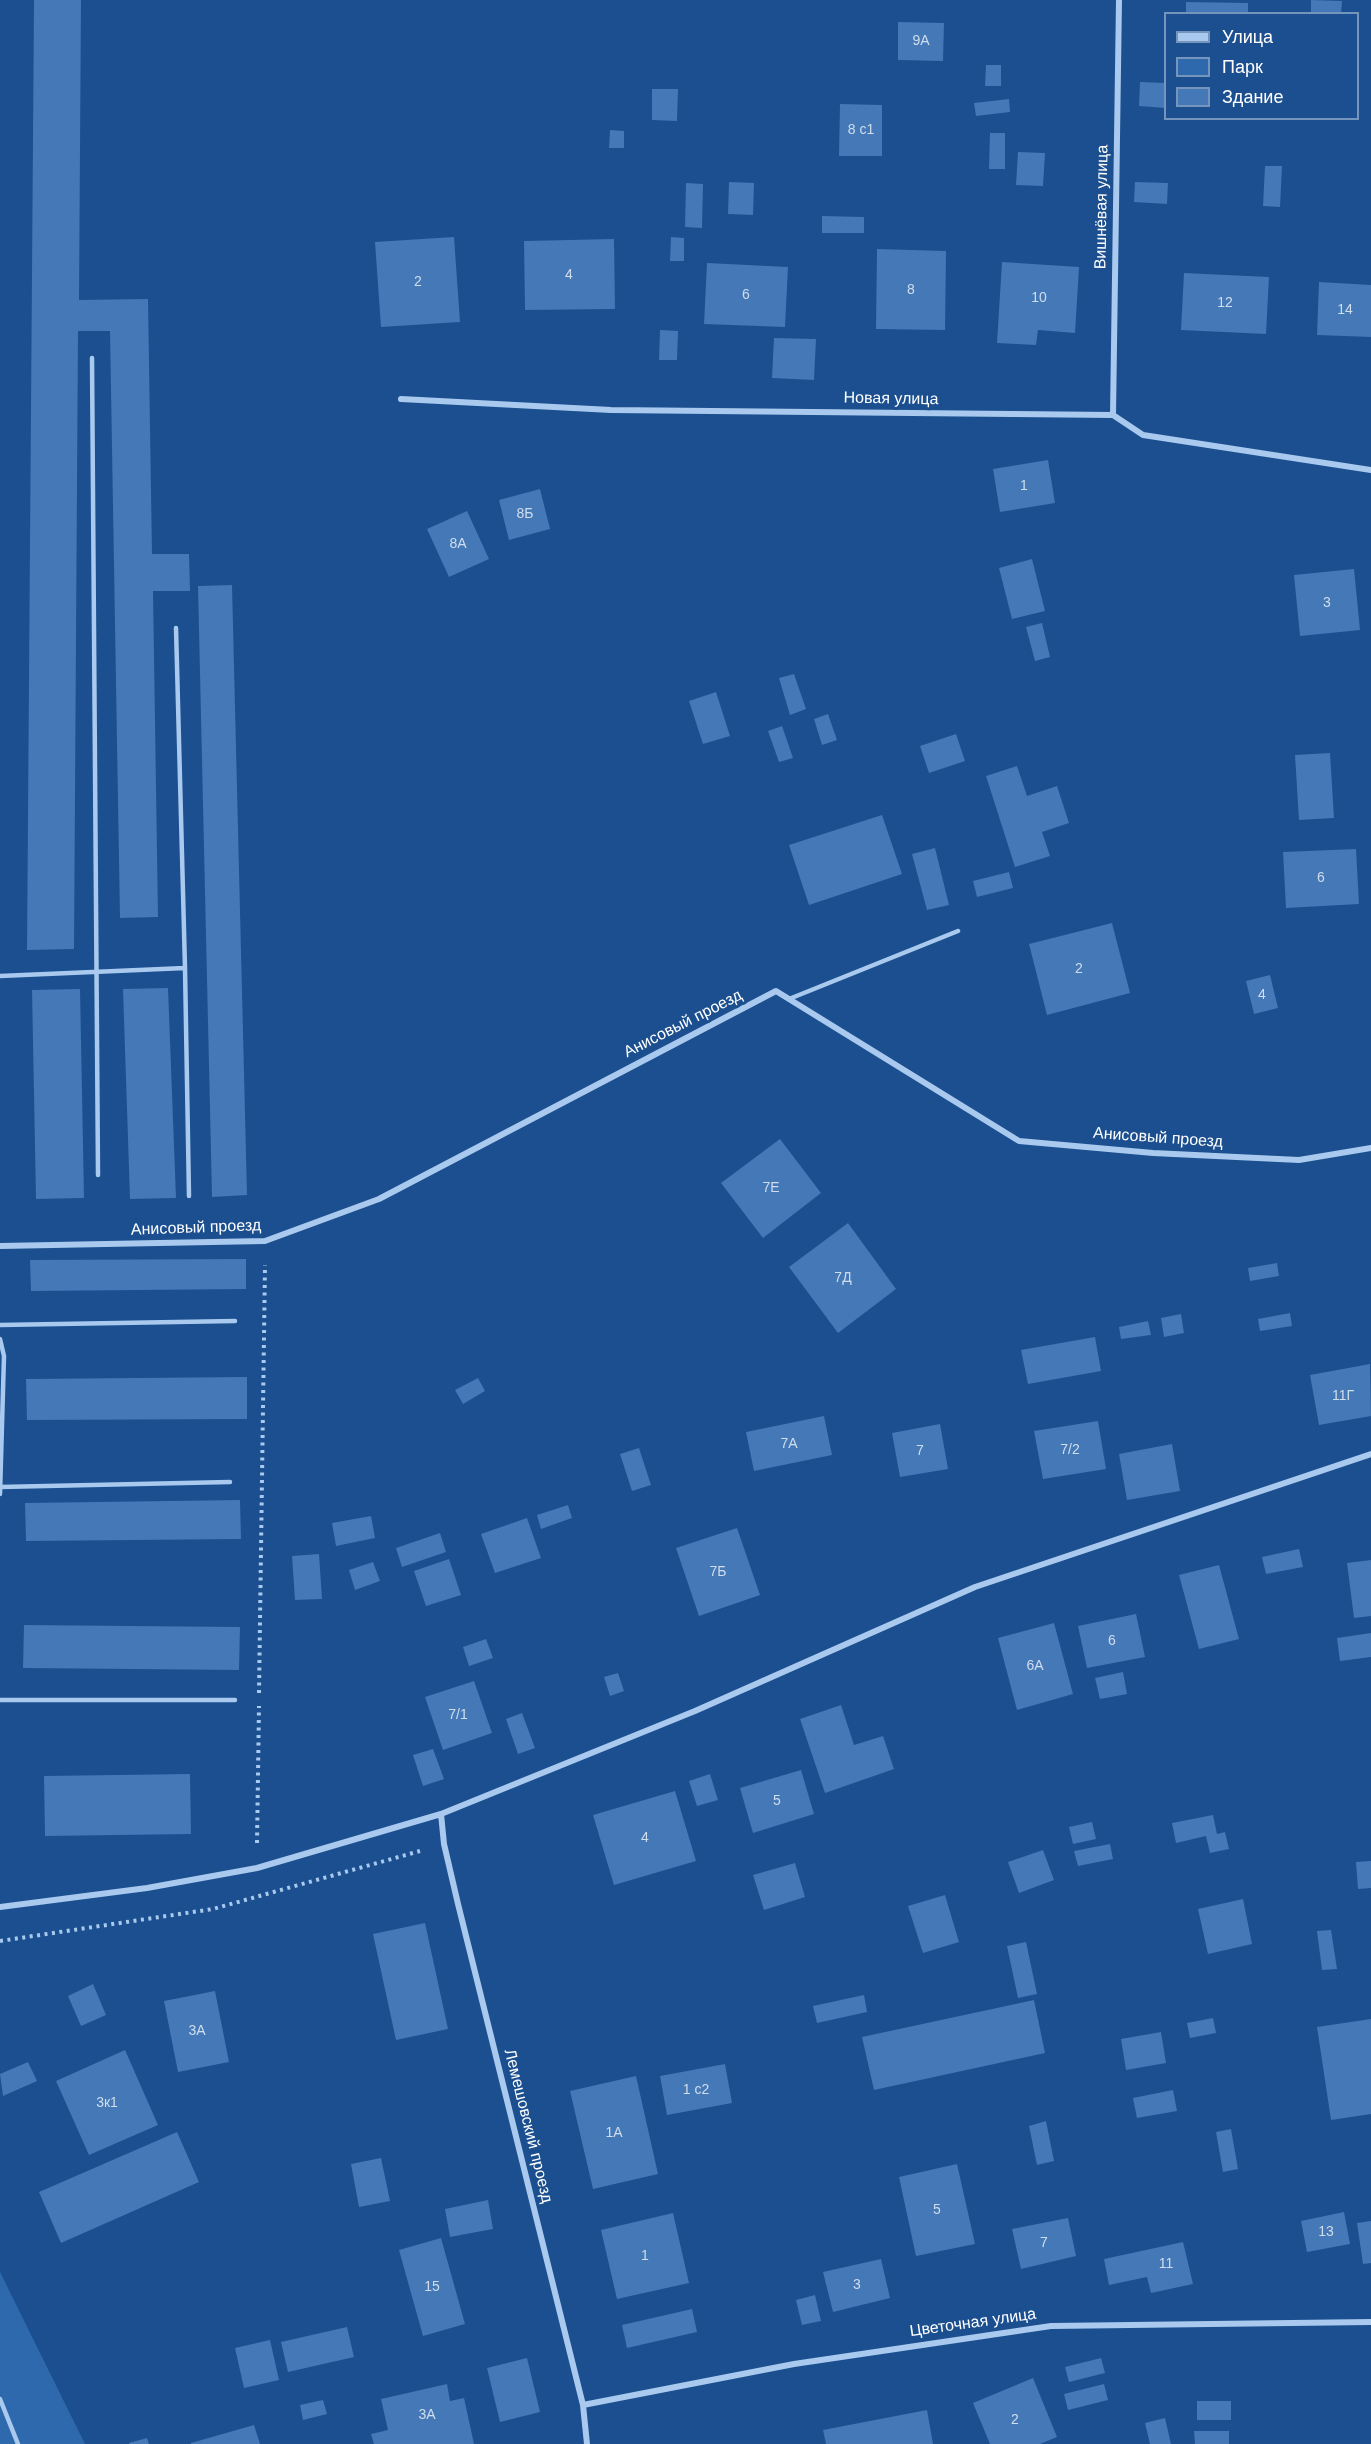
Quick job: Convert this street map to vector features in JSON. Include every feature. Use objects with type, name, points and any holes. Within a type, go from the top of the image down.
[{"type":"street","name":"Вишнёвая улица","points":[[1113,415],[1119,0]]},
{"type":"street","name":"Новая улица","points":[[402,399],[611,410],[1113,415]]},
{"type":"street","points":[[1113,415],[1143,435],[1371,470]]},
{"type":"street","name":"Анисовый проезд","points":[[0,1246],[265,1241],[379,1199],[776,992],[1019,1141],[1153,1153],[1299,1160],[1371,1148]]},
{"type":"street","points":[[0,1907],[147,1888],[257,1868],[441,1814],[695,1711],[975,1587],[1371,1454]]},
{"type":"street","name":"Лемешовский проезд","points":[[441,1814],[449,1864],[583,2405],[587,2444]]},
{"type":"street","name":"Цветочная улица","points":[[583,2405],[794,2364],[1051,2326],[1371,2322]]},
{"type":"lane","points":[[92,358],[98,1175]]},
{"type":"lane","points":[[176,628],[189,1196]]},
{"type":"lane","points":[[789,999],[958,931]]},
{"type":"lane","points":[[0,976],[185,968]]},
{"type":"lane","points":[[0,1326],[235,1321]]},
{"type":"lane","points":[[0,1339],[2,1356],[0,1494]]},
{"type":"lane","points":[[0,1487],[230,1482]]},
{"type":"lane","points":[[0,1700],[235,1700]]},
{"type":"lane","points":[[0,2399],[18,2444]]},
{"type":"path","points":[[257,1868],[265,1241]]},
{"type":"green space","points":[[0,2272],[85,2444],[0,2444]]},
{"type":"building","points":[[34,0],[81,0],[79,300],[148,299],[152,554],[189,554],[190,591],[153,591],[158,917],[120,918],[110,331],[78,331],[74,949],[27,950]]},
{"type":"building","points":[[1311,0],[1342,1],[1341,12],[1311,12]]},
{"type":"building","points":[[1186,2],[1248,3],[1248,12],[1186,12]]},
{"type":"building","points":[[898,22],[944,23],[943,61],[898,60]]},
{"type":"building","points":[[986,65],[1001,65],[1001,86],[985,86]]},
{"type":"building","points":[[1140,82],[1164,83],[1164,108],[1139,106]]},
{"type":"building","points":[[652,89],[678,89],[677,121],[652,120]]},
{"type":"building","points":[[1009,99],[1010,112],[976,116],[974,103]]},
{"type":"building","points":[[840,104],[882,105],[882,156],[839,156]]},
{"type":"building","points":[[610,130],[624,131],[624,148],[609,148]]},
{"type":"building","points":[[990,133],[1005,133],[1005,169],[989,169]]},
{"type":"building","points":[[1018,152],[1045,153],[1043,186],[1016,185]]},
{"type":"building","points":[[1265,166],[1282,166],[1280,207],[1263,206]]},
{"type":"building","points":[[729,182],[754,183],[753,215],[728,214]]},
{"type":"building","points":[[1135,182],[1168,183],[1167,204],[1134,202]]},
{"type":"building","points":[[686,183],[703,184],[702,228],[685,227]]},
{"type":"building","points":[[822,216],[864,217],[864,233],[822,233]]},
{"type":"building","points":[[454,237],[460,322],[381,327],[375,242]]},
{"type":"building","points":[[671,237],[684,238],[684,261],[670,261]]},
{"type":"building","points":[[614,239],[615,309],[525,310],[524,241]]},
{"type":"building","points":[[877,249],[946,251],[945,330],[876,329]]},
{"type":"building","points":[[1002,262],[1079,267],[1075,333],[1038,330],[1036,345],[997,343]]},
{"type":"building","points":[[707,263],[788,267],[785,327],[704,324]]},
{"type":"building","points":[[1184,273],[1269,277],[1266,334],[1181,330]]},
{"type":"building","points":[[1319,282],[1371,285],[1371,337],[1317,335]]},
{"type":"building","points":[[660,330],[678,331],[677,360],[659,360]]},
{"type":"building","points":[[774,338],[816,339],[814,380],[772,378]]},
{"type":"building","points":[[1048,460],[1055,503],[1000,512],[993,469]]},
{"type":"building","points":[[540,489],[550,529],[509,540],[499,500]]},
{"type":"building","points":[[467,511],[489,559],[449,577],[427,529]]},
{"type":"building","points":[[1032,559],[1045,611],[1012,619],[999,568]]},
{"type":"building","points":[[1354,569],[1360,630],[1300,636],[1294,575]]},
{"type":"building","points":[[232,585],[247,1195],[212,1197],[198,586]]},
{"type":"building","points":[[1042,623],[1050,657],[1035,661],[1026,627]]},
{"type":"building","points":[[794,674],[806,709],[790,715],[779,678]]},
{"type":"building","points":[[716,692],[730,736],[703,744],[689,701]]},
{"type":"building","points":[[828,714],[837,740],[822,745],[814,719]]},
{"type":"building","points":[[782,726],[793,758],[779,762],[768,731]]},
{"type":"building","points":[[956,734],[965,761],[929,773],[920,746]]},
{"type":"building","points":[[1330,753],[1334,818],[1299,820],[1295,755]]},
{"type":"building","points":[[1017,766],[1027,796],[1057,786],[1069,823],[1042,832],[1050,856],[1015,867],[986,776]]},
{"type":"building","points":[[882,815],[902,874],[809,905],[789,845]]},
{"type":"building","points":[[935,848],[949,905],[927,910],[912,854]]},
{"type":"building","points":[[1356,849],[1359,904],[1286,908],[1283,852]]},
{"type":"building","points":[[1009,872],[1013,888],[977,897],[973,881]]},
{"type":"building","points":[[1112,923],[1130,993],[1047,1015],[1029,944]]},
{"type":"building","points":[[1270,975],[1278,1008],[1254,1014],[1246,981]]},
{"type":"building","points":[[168,988],[176,1198],[130,1199],[123,989]]},
{"type":"building","points":[[80,989],[84,1198],[36,1199],[32,990]]},
{"type":"building","points":[[780,1139],[821,1193],[763,1238],[721,1183]]},
{"type":"building","points":[[848,1223],[896,1289],[838,1333],[789,1267]]},
{"type":"building","points":[[246,1259],[246,1289],[31,1291],[30,1260]]},
{"type":"building","points":[[1277,1263],[1279,1276],[1250,1281],[1248,1268]]},
{"type":"building","points":[[1290,1313],[1292,1326],[1260,1331],[1258,1319]]},
{"type":"building","points":[[1181,1314],[1184,1333],[1164,1337],[1161,1318]]},
{"type":"building","points":[[1148,1321],[1151,1335],[1121,1339],[1119,1327]]},
{"type":"building","points":[[1095,1337],[1101,1371],[1028,1384],[1021,1350]]},
{"type":"building","points":[[1370,1364],[1371,1416],[1319,1425],[1310,1375]]},
{"type":"building","points":[[247,1377],[247,1419],[27,1420],[26,1379]]},
{"type":"building","points":[[478,1378],[485,1391],[463,1404],[455,1390]]},
{"type":"building","points":[[824,1416],[832,1455],[754,1471],[746,1432]]},
{"type":"building","points":[[1098,1421],[1106,1469],[1043,1479],[1034,1431]]},
{"type":"building","points":[[940,1424],[948,1469],[900,1477],[892,1433]]},
{"type":"building","points":[[1172,1444],[1180,1491],[1127,1500],[1119,1454]]},
{"type":"building","points":[[639,1448],[651,1485],[632,1491],[620,1454]]},
{"type":"building","points":[[240,1500],[241,1539],[26,1541],[25,1503]]},
{"type":"building","points":[[568,1505],[572,1518],[541,1529],[537,1515]]},
{"type":"building","points":[[371,1516],[375,1538],[336,1546],[332,1523]]},
{"type":"building","points":[[527,1518],[541,1558],[495,1573],[481,1534]]},
{"type":"building","points":[[737,1528],[760,1595],[699,1616],[676,1548]]},
{"type":"building","points":[[440,1533],[446,1552],[402,1567],[396,1548]]},
{"type":"building","points":[[1299,1549],[1303,1567],[1266,1574],[1262,1557]]},
{"type":"building","points":[[319,1554],[322,1599],[295,1600],[292,1556]]},
{"type":"building","points":[[449,1559],[461,1595],[426,1606],[414,1571]]},
{"type":"building","points":[[1371,1560],[1371,1616],[1354,1618],[1347,1563]]},
{"type":"building","points":[[373,1562],[380,1581],[355,1590],[349,1570]]},
{"type":"building","points":[[1219,1565],[1239,1639],[1199,1649],[1179,1575]]},
{"type":"building","points":[[1136,1614],[1145,1657],[1087,1668],[1078,1626]]},
{"type":"building","points":[[1054,1623],[1073,1694],[1017,1710],[998,1638]]},
{"type":"building","points":[[24,1625],[240,1627],[239,1670],[23,1668]]},
{"type":"building","points":[[1371,1633],[1371,1657],[1340,1661],[1337,1638]]},
{"type":"building","points":[[486,1639],[493,1658],[469,1666],[463,1647]]},
{"type":"building","points":[[1123,1672],[1127,1694],[1100,1699],[1095,1678]]},
{"type":"building","points":[[618,1673],[624,1691],[610,1696],[604,1677]]},
{"type":"building","points":[[474,1681],[492,1733],[443,1750],[425,1697]]},
{"type":"building","points":[[841,1705],[854,1745],[883,1736],[894,1769],[825,1793],[800,1719]]},
{"type":"building","points":[[522,1713],[535,1748],[518,1754],[506,1719]]},
{"type":"building","points":[[433,1749],[444,1779],[423,1786],[413,1755]]},
{"type":"building","points":[[801,1770],[814,1814],[753,1833],[740,1788]]},
{"type":"building","points":[[190,1774],[191,1834],[45,1836],[44,1776]]},
{"type":"building","points":[[710,1774],[718,1800],[697,1806],[689,1781]]},
{"type":"building","points":[[675,1791],[696,1861],[614,1885],[593,1815]]},
{"type":"building","points":[[1213,1815],[1217,1834],[1225,1832],[1229,1849],[1210,1853],[1206,1836],[1176,1843],[1172,1823]]},
{"type":"building","points":[[1092,1822],[1096,1839],[1073,1844],[1069,1827]]},
{"type":"building","points":[[1110,1844],[1113,1859],[1078,1866],[1074,1851]]},
{"type":"building","points":[[1043,1850],[1054,1880],[1019,1893],[1008,1862]]},
{"type":"building","points":[[1371,1861],[1371,1888],[1358,1889],[1356,1862]]},
{"type":"building","points":[[795,1863],[805,1897],[764,1910],[753,1875]]},
{"type":"building","points":[[945,1895],[959,1942],[923,1953],[908,1906]]},
{"type":"building","points":[[1243,1899],[1252,1944],[1208,1954],[1198,1909]]},
{"type":"building","points":[[425,1923],[448,2029],[396,2040],[373,1934]]},
{"type":"building","points":[[1331,1930],[1337,1969],[1322,1970],[1317,1931]]},
{"type":"building","points":[[1026,1942],[1037,1994],[1018,1998],[1007,1946]]},
{"type":"building","points":[[93,1984],[106,2015],[81,2026],[68,1996]]},
{"type":"building","points":[[215,1991],[229,2062],[178,2072],[164,2001]]},
{"type":"building","points":[[864,1995],[867,2012],[817,2023],[813,2006]]},
{"type":"building","points":[[1034,2000],[1045,2053],[874,2090],[862,2037]]},
{"type":"building","points":[[1213,2018],[1216,2033],[1190,2038],[1187,2023]]},
{"type":"building","points":[[1371,2019],[1371,2114],[1331,2120],[1317,2027]]},
{"type":"building","points":[[1161,2032],[1166,2063],[1126,2070],[1121,2039]]},
{"type":"building","points":[[125,2050],[158,2125],[89,2155],[56,2081]]},
{"type":"building","points":[[28,2062],[37,2081],[3,2096],[0,2074]]},
{"type":"building","points":[[725,2064],[732,2103],[667,2115],[660,2076]]},
{"type":"building","points":[[636,2076],[658,2174],[593,2189],[570,2091]]},
{"type":"building","points":[[1173,2090],[1177,2111],[1137,2118],[1133,2098]]},
{"type":"building","points":[[1046,2121],[1054,2161],[1037,2165],[1029,2126]]},
{"type":"building","points":[[1231,2129],[1238,2169],[1223,2172],[1216,2132]]},
{"type":"building","points":[[177,2132],[199,2182],[61,2243],[39,2192]]},
{"type":"building","points":[[381,2158],[390,2201],[359,2207],[351,2164]]},
{"type":"building","points":[[957,2164],[975,2244],[916,2256],[899,2177]]},
{"type":"building","points":[[488,2200],[493,2229],[450,2237],[445,2209]]},
{"type":"building","points":[[1344,2212],[1350,2244],[1307,2252],[1301,2221]]},
{"type":"building","points":[[673,2213],[689,2283],[617,2299],[601,2230]]},
{"type":"building","points":[[1068,2218],[1076,2256],[1021,2269],[1012,2229]]},
{"type":"building","points":[[1371,2221],[1371,2263],[1363,2264],[1357,2223]]},
{"type":"building","points":[[441,2238],[465,2324],[423,2336],[399,2250]]},
{"type":"building","points":[[1183,2242],[1193,2284],[1151,2293],[1147,2277],[1109,2285],[1104,2259]]},
{"type":"building","points":[[881,2259],[890,2298],[833,2312],[823,2272]]},
{"type":"building","points":[[815,2295],[821,2321],[802,2325],[796,2300]]},
{"type":"building","points":[[692,2309],[697,2332],[627,2348],[622,2325]]},
{"type":"building","points":[[347,2327],[354,2357],[288,2372],[281,2342]]},
{"type":"building","points":[[270,2340],[279,2380],[244,2388],[235,2348]]},
{"type":"building","points":[[527,2358],[540,2412],[500,2422],[487,2368]]},
{"type":"building","points":[[1101,2358],[1105,2373],[1069,2382],[1065,2367]]},
{"type":"building","points":[[1033,2378],[1057,2437],[1040,2444],[990,2444],[973,2403]]},
{"type":"building","points":[[447,2384],[450,2401],[464,2398],[474,2444],[374,2444],[371,2434],[388,2430],[381,2399]]},
{"type":"building","points":[[1104,2384],[1108,2400],[1068,2410],[1064,2394]]},
{"type":"building","points":[[323,2400],[327,2414],[303,2420],[300,2405]]},
{"type":"building","points":[[1197,2401],[1231,2401],[1231,2420],[1197,2420]]},
{"type":"building","points":[[927,2410],[933,2444],[826,2444],[823,2430]]},
{"type":"building","points":[[1165,2418],[1171,2444],[1150,2444],[1145,2423]]},
{"type":"building","points":[[254,2425],[260,2444],[191,2444],[191,2443]]},
{"type":"building","points":[[1194,2431],[1229,2431],[1229,2444],[1195,2444]]},
{"type":"building","points":[[147,2438],[149,2444],[129,2444],[129,2443]]}]
